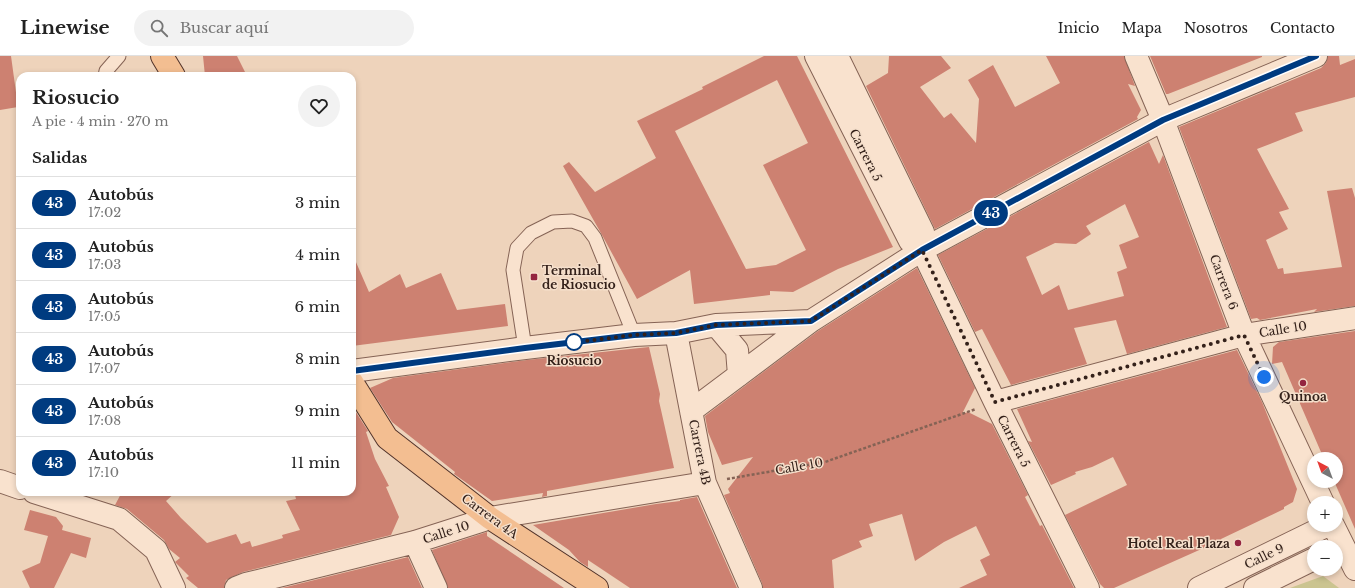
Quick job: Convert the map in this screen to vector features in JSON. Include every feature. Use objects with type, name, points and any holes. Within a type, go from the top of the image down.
[{"type":"main road","points":[[162,56],[172,72]]},
{"type":"main road","name":"Carrera 4A","points":[[356,388],[387,438],[490,518],[596,588]]},
{"type":"street","name":"Carrera 5","points":[[816,56],[910,241],[922,250],[995,402],[1088,588]]},
{"type":"street","name":"Carrera 5","points":[[837,56],[923,232],[922,250]]},
{"type":"street","name":"Carrera 6","points":[[1136,56],[1163,120],[1244,335],[1320,496]]},
{"type":"street","points":[[691,411],[811,321],[922,250],[1163,120],[1316,56]]},
{"type":"street","name":"Calle 10","points":[[995,402],[1244,335],[1355,318]]},
{"type":"street","points":[[356,370],[634,335],[676,333],[716,325],[811,321]]},
{"type":"street","points":[[716,325],[737,350],[739,375]]},
{"type":"street","name":"Carrera 4B","points":[[676,333],[705,483],[751,588]]},
{"type":"street","points":[[0,481],[16,487]]},
{"type":"street","name":"Calle 10","points":[[236,588],[246,584],[415,542],[490,518],[705,483]]},
{"type":"street","points":[[47,496],[119,519],[156,550],[174,588]]},
{"type":"street","name":"Calle 9","points":[[1200,588],[1314,532]]},
{"type":"street","points":[[415,542],[436,588]]},
{"type":"street","points":[[1343,552],[1355,569]]},
{"type":"street","name":"Calle 9","points":[[1255,588],[1307,562]]},
{"type":"lane","points":[[106,72],[119,56]]},
{"type":"lane","points":[[525,348],[513,270],[517,248],[531,233],[553,222],[572,221],[586,226],[595,238],[634,335]]},
{"type":"path","name":"Calle 10","points":[[705,483],[825,462],[995,402]]},
{"type":"shaded area","points":[[1323,576],[1339,588],[1290,588]]},
{"type":"building","points":[[0,56],[11,56],[16,92],[16,107],[0,110]]},
{"type":"building","points":[[203,56],[237,56],[245,72],[205,72]]},
{"type":"building","points":[[764,56],[797,56],[893,247],[838,269],[793,292],[770,291],[770,295],[694,304],[690,270],[637,299],[563,166],[569,162],[595,192],[656,158],[637,121],[703,89],[702,87]],"holes":[[[777,80],[808,143],[763,165],[806,250],[776,265],[746,269],[675,131]]]},
{"type":"building","points":[[889,56],[941,56],[951,68],[920,87],[944,118],[951,113],[976,143],[979,99],[968,80],[993,65],[1015,107],[1060,83],[1046,56],[1124,56],[1135,86],[1128,84],[1141,110],[1137,117],[1138,119],[935,229],[866,86],[888,73]]},
{"type":"building","points":[[1150,56],[1262,56],[1262,57],[1166,94]]},
{"type":"building","points":[[1328,56],[1339,56],[1340,65],[1355,59],[1355,97],[1295,113],[1303,131],[1257,149],[1289,209],[1279,212],[1288,229],[1266,240],[1278,269],[1283,268],[1284,274],[1342,267],[1327,191],[1352,188],[1355,198],[1355,306],[1314,312],[1317,309],[1260,320],[1257,318],[1251,319],[1179,127],[1321,68],[1326,63]]},
{"type":"building","points":[[1149,142],[1159,164],[1163,155],[1227,327],[1127,354],[1116,320],[1074,328],[1087,364],[1011,385],[982,329],[975,332],[938,255]],"holes":[[[1125,204],[1139,237],[1119,245],[1127,268],[1117,272],[1124,296],[1068,310],[1059,285],[1042,295],[1026,257],[1055,243],[1076,244],[1091,234],[1086,226]]]},
{"type":"building","points":[[356,262],[369,292],[400,274],[406,288],[441,273],[457,310],[505,304],[508,326],[356,345]]},
{"type":"building","points":[[917,268],[975,388],[962,414],[968,412],[992,424],[1028,495],[1025,497],[1040,526],[1042,525],[1074,588],[959,588],[987,575],[980,560],[990,555],[976,526],[944,542],[915,561],[902,514],[869,524],[873,536],[859,541],[862,547],[832,560],[834,588],[763,588],[724,495],[730,493],[728,489],[753,457],[722,465],[708,432],[705,416],[818,331]]},
{"type":"building","points":[[1355,331],[1355,529],[1343,502],[1343,496],[1341,496],[1337,488],[1343,488],[1343,452],[1321,452],[1282,362],[1272,364],[1273,347],[1279,342]]},
{"type":"building","points":[[649,347],[660,394],[659,401],[674,468],[547,491],[547,496],[542,497],[543,493],[492,501],[454,474],[455,472],[392,422],[370,388],[393,378],[527,360]]},
{"type":"building","points":[[1237,350],[1262,402],[1297,489],[1293,502],[1284,507],[1284,509],[1221,539],[1222,542],[1206,547],[1114,588],[1104,588],[1100,584],[1065,515],[1127,485],[1113,457],[1092,467],[1075,472],[1076,474],[1051,485],[1028,441],[1032,442],[1017,409]]},
{"type":"building","points":[[356,412],[368,431],[366,432],[375,459],[389,486],[386,487],[399,517],[391,535],[243,572],[226,580],[224,588],[198,588],[186,578],[189,576],[175,562],[180,558],[169,549],[164,540],[127,509],[115,505],[120,496],[172,496],[166,501],[207,543],[236,534],[241,544],[250,541],[252,547],[283,538],[282,535],[300,530],[286,501],[296,499],[295,496],[356,496]]},
{"type":"building","points":[[697,497],[737,588],[630,588],[588,560],[588,567],[580,562],[569,550],[533,525],[680,501]]},
{"type":"building","points":[[30,510],[56,517],[63,526],[62,530],[91,538],[86,558],[71,553],[54,588],[30,588],[22,571],[40,563],[48,536],[24,530]]},
{"type":"building","points":[[487,532],[487,536],[564,588],[448,588],[432,550]]},
{"type":"building","points":[[408,557],[422,588],[282,588]]},
{"type":"bus line","name":"43","points":[[356,370],[634,335],[676,333],[716,325],[811,321],[922,250],[1163,120],[1316,56]]},
{"type":"place","name":"Terminal de Riosucio","points":[[534,277]]},
{"type":"place","name":"Riosucio","points":[[574,342]]},
{"type":"place","name":"Quinoa","points":[[1303,383]]},
{"type":"place","name":"Hotel Real Plaza","points":[[1238,543]]},
{"type":"route","points":[[574,342],[570,343],[634,335],[676,333],[716,325],[811,321],[922,250],[995,402],[1244,335],[1264,377]]}]
